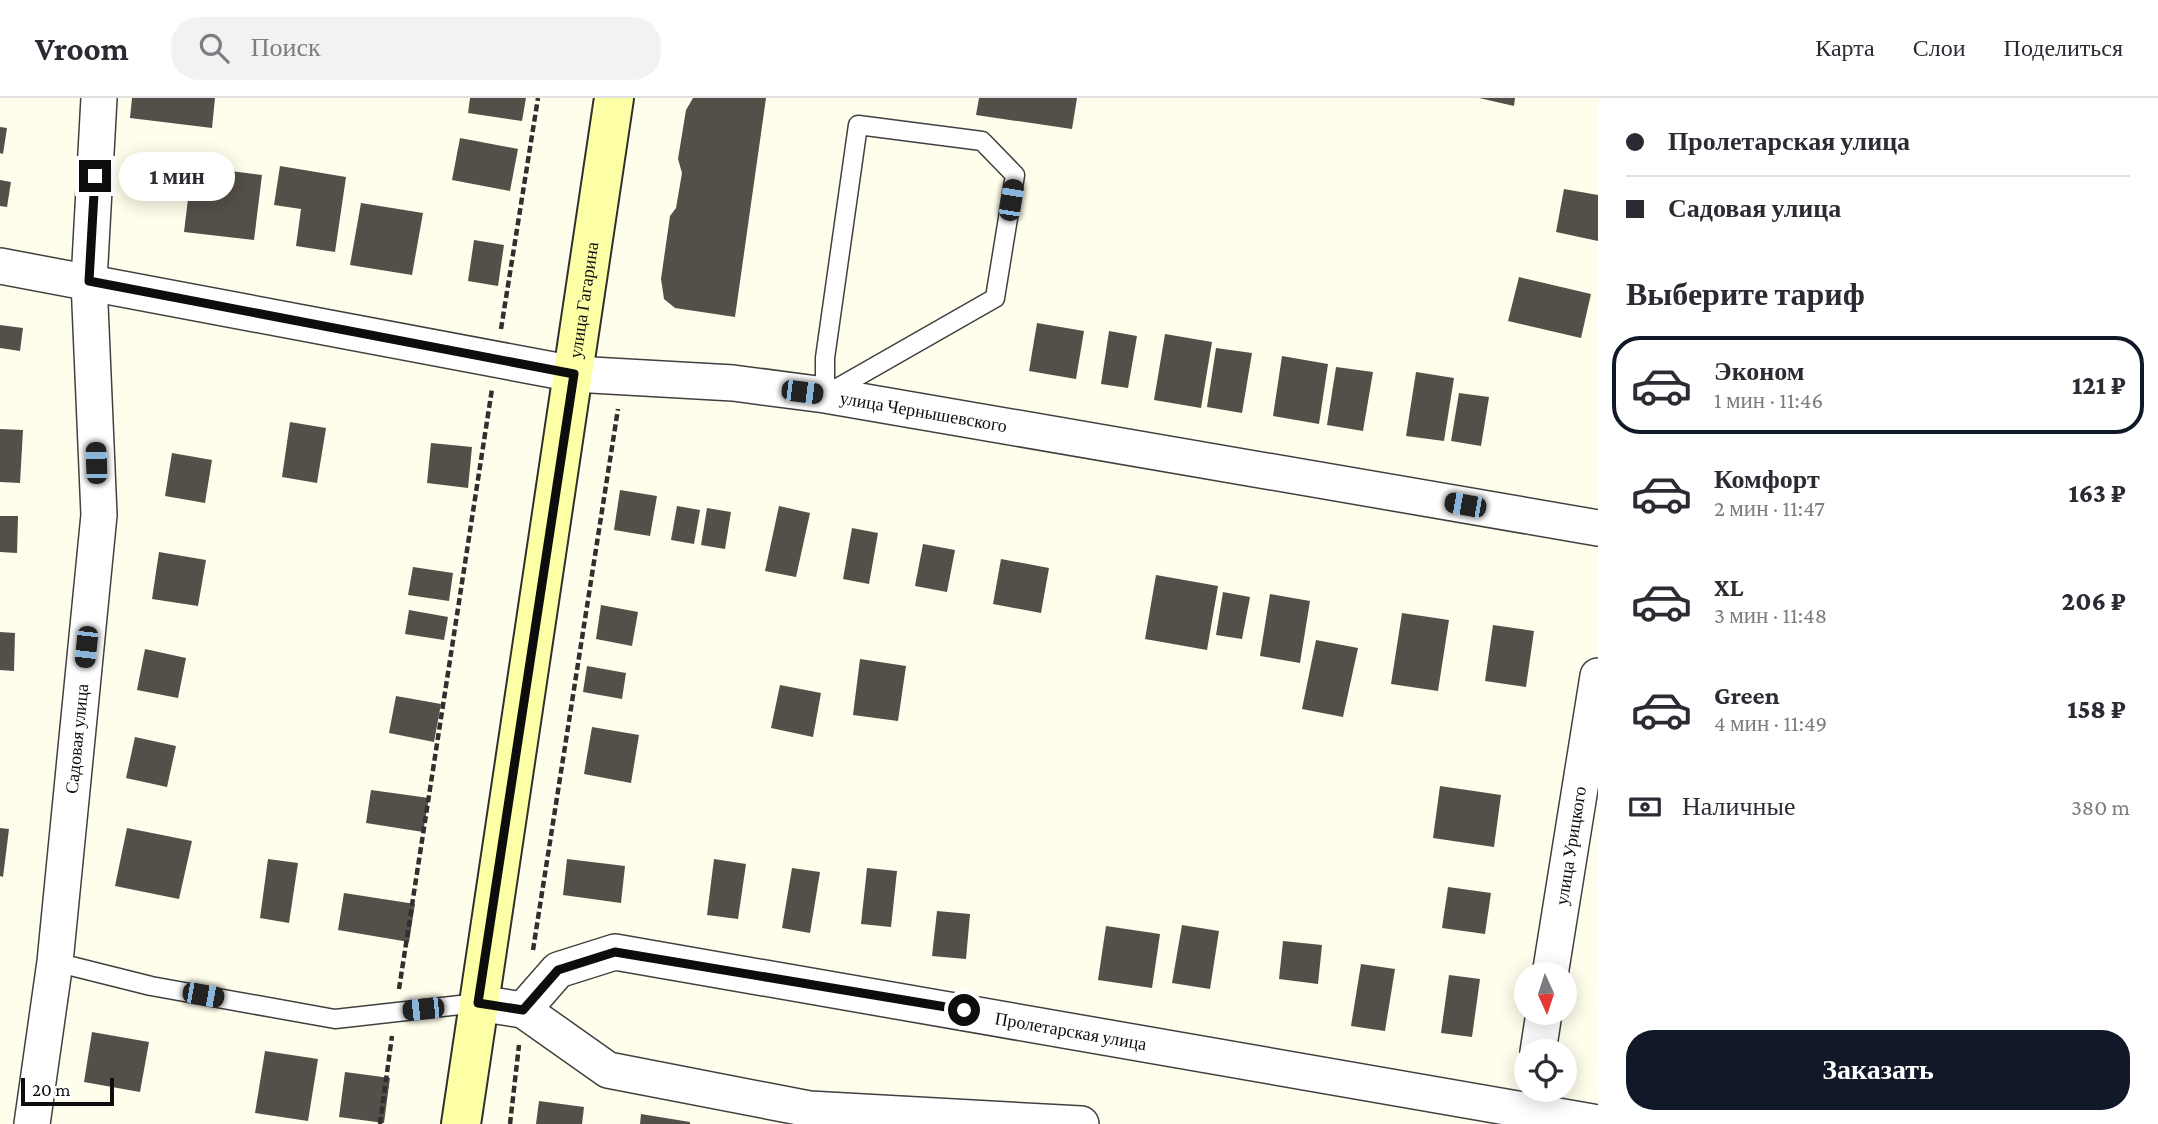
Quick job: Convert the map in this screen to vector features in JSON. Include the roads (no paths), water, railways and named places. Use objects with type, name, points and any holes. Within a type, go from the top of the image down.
[{"type":"main road","name":"улица Гагарина","points":[[461,1124],[614,98]]},
{"type":"street","name":"Садовая улица","points":[[32,1124],[55,962],[99,515],[89,281],[99,98]]},
{"type":"street","name":"улица Чернышевского","points":[[0,266],[574,374],[733,383],[825,395],[1598,528]]},
{"type":"street","name":"улица Урицкого","points":[[1552,962],[1598,676]]},
{"type":"street","name":"Пролетарская улица","points":[[523,1010],[558,970],[615,952],[1529,1108],[1598,1123]]},
{"type":"street","points":[[478,1003],[523,1010],[608,1070],[809,1109],[1081,1124]]},
{"type":"lane","points":[[858,125],[982,141],[1015,175],[995,298],[825,395],[825,358],[858,125]]},
{"type":"lane","points":[[55,962],[151,986],[335,1018],[478,1003]]}]
